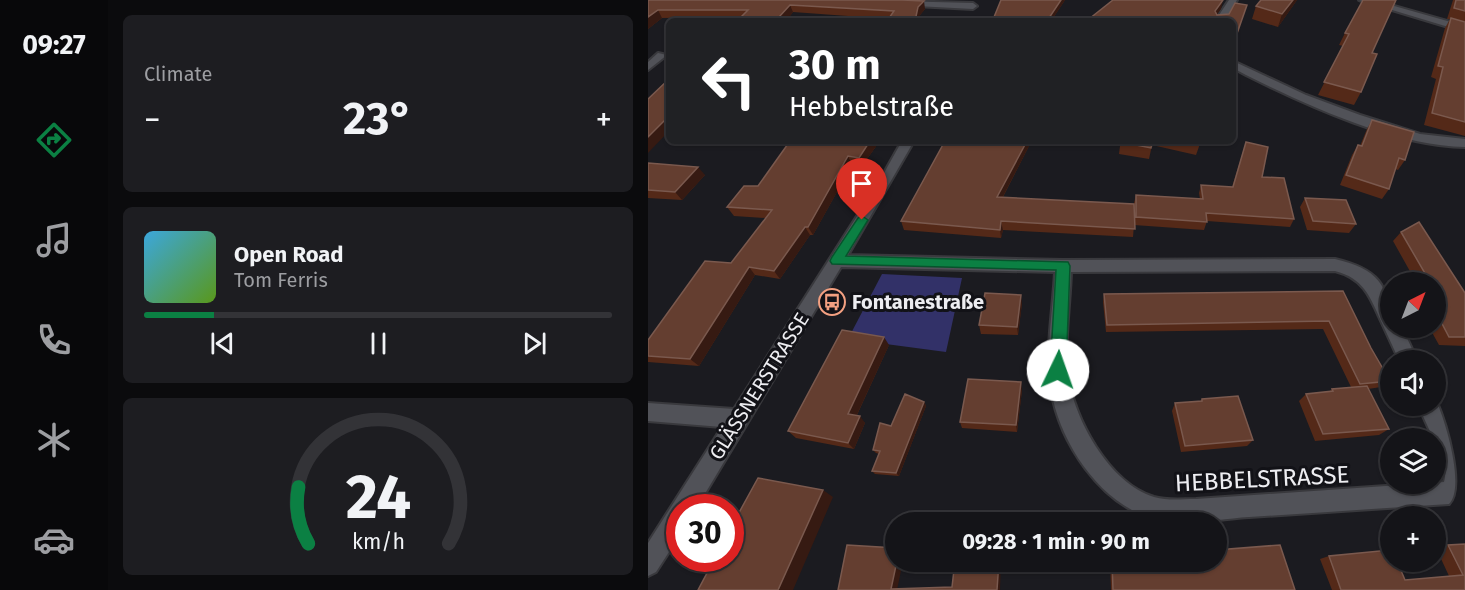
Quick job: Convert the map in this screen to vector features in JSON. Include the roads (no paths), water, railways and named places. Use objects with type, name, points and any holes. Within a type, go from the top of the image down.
[{"type":"street","points":[[859,0],[973,6]]},
{"type":"street","points":[[1221,18],[1233,0]]},
{"type":"street","points":[[1369,1],[1465,29]]},
{"type":"street","points":[[648,67],[662,55]]},
{"type":"street","points":[[1236,66],[1300,98],[1365,121],[1424,140],[1465,143]]},
{"type":"street","name":"GLÄSSNERSTRASSE","points":[[692,494],[887,180],[906,144]]},
{"type":"street","points":[[837,261],[1063,266],[1335,265],[1359,272],[1375,288],[1380,299]]},
{"type":"street","name":"HEBBELSTRASSE","points":[[1063,266],[1058,370],[1065,406],[1075,429],[1102,471],[1120,489],[1147,506],[1168,510],[1196,510],[1449,493],[1455,487],[1457,468],[1433,416]]},
{"type":"street","points":[[648,412],[739,419]]},
{"type":"street","points":[[648,564],[666,536]]},
{"type":"place","name":"Fontanestraße","points":[[832,302]]}]
